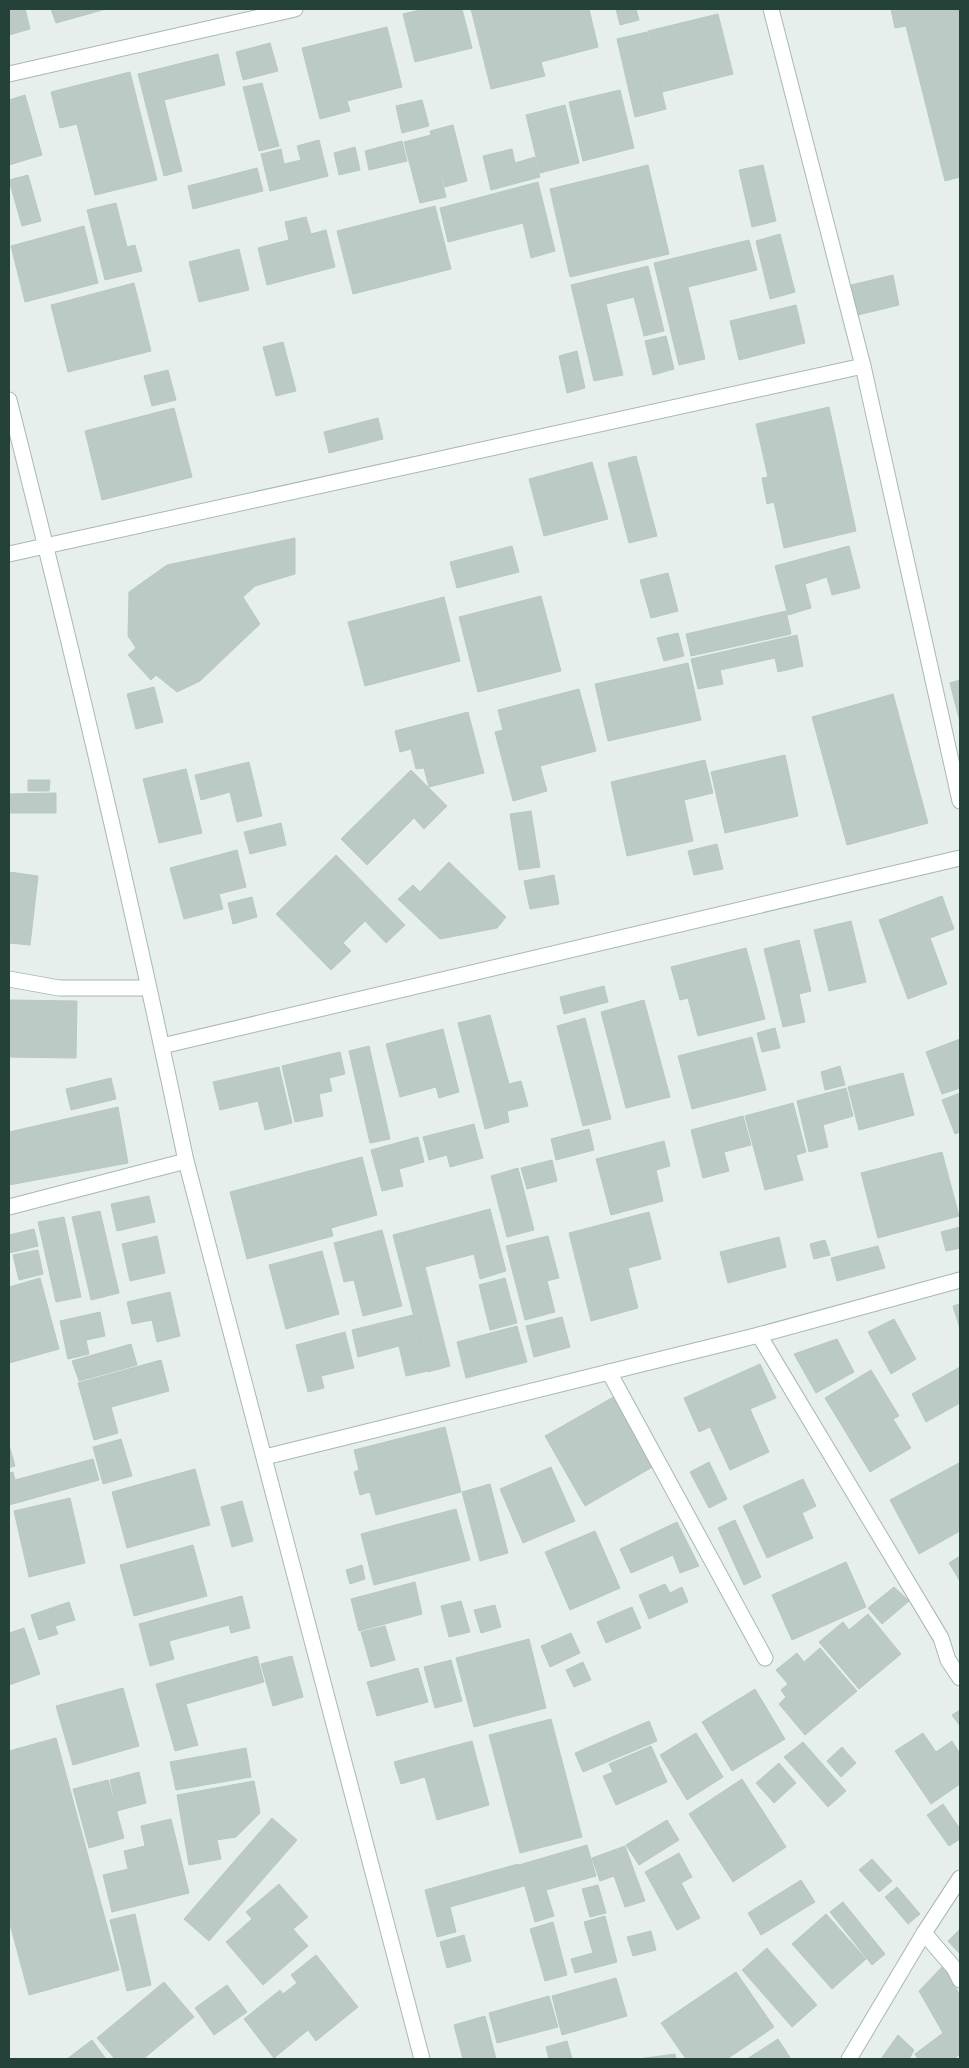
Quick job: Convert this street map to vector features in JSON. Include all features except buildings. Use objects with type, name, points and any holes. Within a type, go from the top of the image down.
[{"type":"street","points":[[9,74],[295,9]]},
{"type":"street","points":[[771,9],[863,366],[960,802]]},
{"type":"street","points":[[9,554],[863,366]]},
{"type":"street","points":[[9,400],[46,546],[162,1046],[186,1161],[422,2059]]},
{"type":"street","points":[[162,1046],[960,858]]},
{"type":"street","points":[[9,979],[59,988],[148,988]]},
{"type":"street","points":[[9,1208],[186,1161]]},
{"type":"street","points":[[265,1458],[759,1335],[960,1280]]},
{"type":"street","points":[[759,1335],[941,1638],[948,1660],[960,1678]]},
{"type":"street","points":[[609,1372],[765,1658]]},
{"type":"street","points":[[849,2059],[924,1933],[960,1878]]},
{"type":"street","points":[[924,1933],[954,1968],[960,1980]]}]
